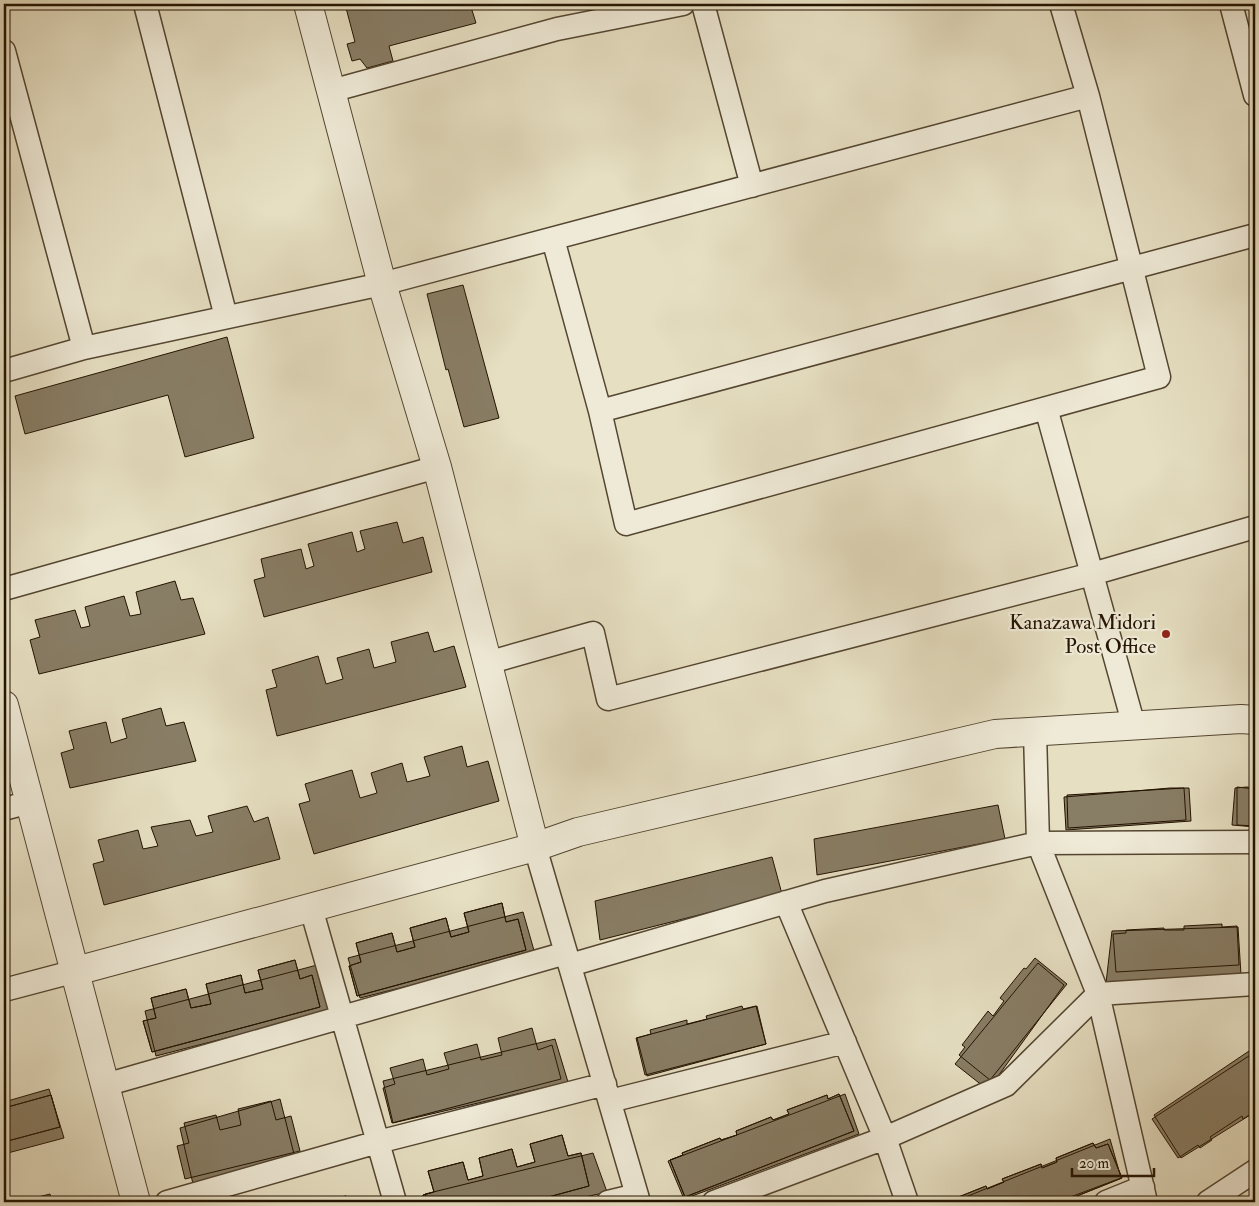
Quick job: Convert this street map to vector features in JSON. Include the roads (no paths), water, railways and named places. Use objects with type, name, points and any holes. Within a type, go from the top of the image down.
[{"type":"street","points":[[145,4],[226,317]]},
{"type":"street","points":[[308,4],[382,284],[436,467],[535,847],[638,1199],[608,1202]]},
{"type":"street","points":[[332,91],[557,29],[683,4]]},
{"type":"street","points":[[703,4],[752,186]]},
{"type":"street","points":[[553,239],[600,412],[626,524],[1159,377],[1088,96],[1061,4]]},
{"type":"street","points":[[1231,4],[1251,62],[1255,95]]},
{"type":"street","points":[[4,51],[84,348]]},
{"type":"street","points":[[4,371],[84,348],[382,284],[1088,96]]},
{"type":"street","points":[[600,412],[1255,235]]},
{"type":"street","points":[[1046,408],[1134,726]]},
{"type":"street","points":[[4,590],[436,467]]},
{"type":"street","points":[[487,662],[593,633],[608,699],[1092,574],[1255,527]]},
{"type":"street","points":[[4,705],[136,1202]]},
{"type":"street","points":[[4,990],[535,847],[588,830],[985,736],[1255,720]]},
{"type":"street","points":[[1035,732],[1038,843],[1098,994],[1144,1195],[1106,1202]]},
{"type":"street","points":[[4,809],[30,802]]},
{"type":"street","points":[[105,1085],[341,1016],[786,902],[1038,843],[1255,842]]},
{"type":"street","points":[[786,902],[885,1138],[907,1202]]},
{"type":"street","points":[[311,908],[394,1202]]},
{"type":"street","points":[[714,1202],[885,1138],[1006,1085],[1098,994],[1255,984]]},
{"type":"street","points":[[167,1202],[378,1142],[845,1042]]},
{"type":"street","points":[[1208,1202],[1255,1172]]},
{"type":"place","name":"Kanazawa Midori Post Office","points":[[1166,634]]}]
